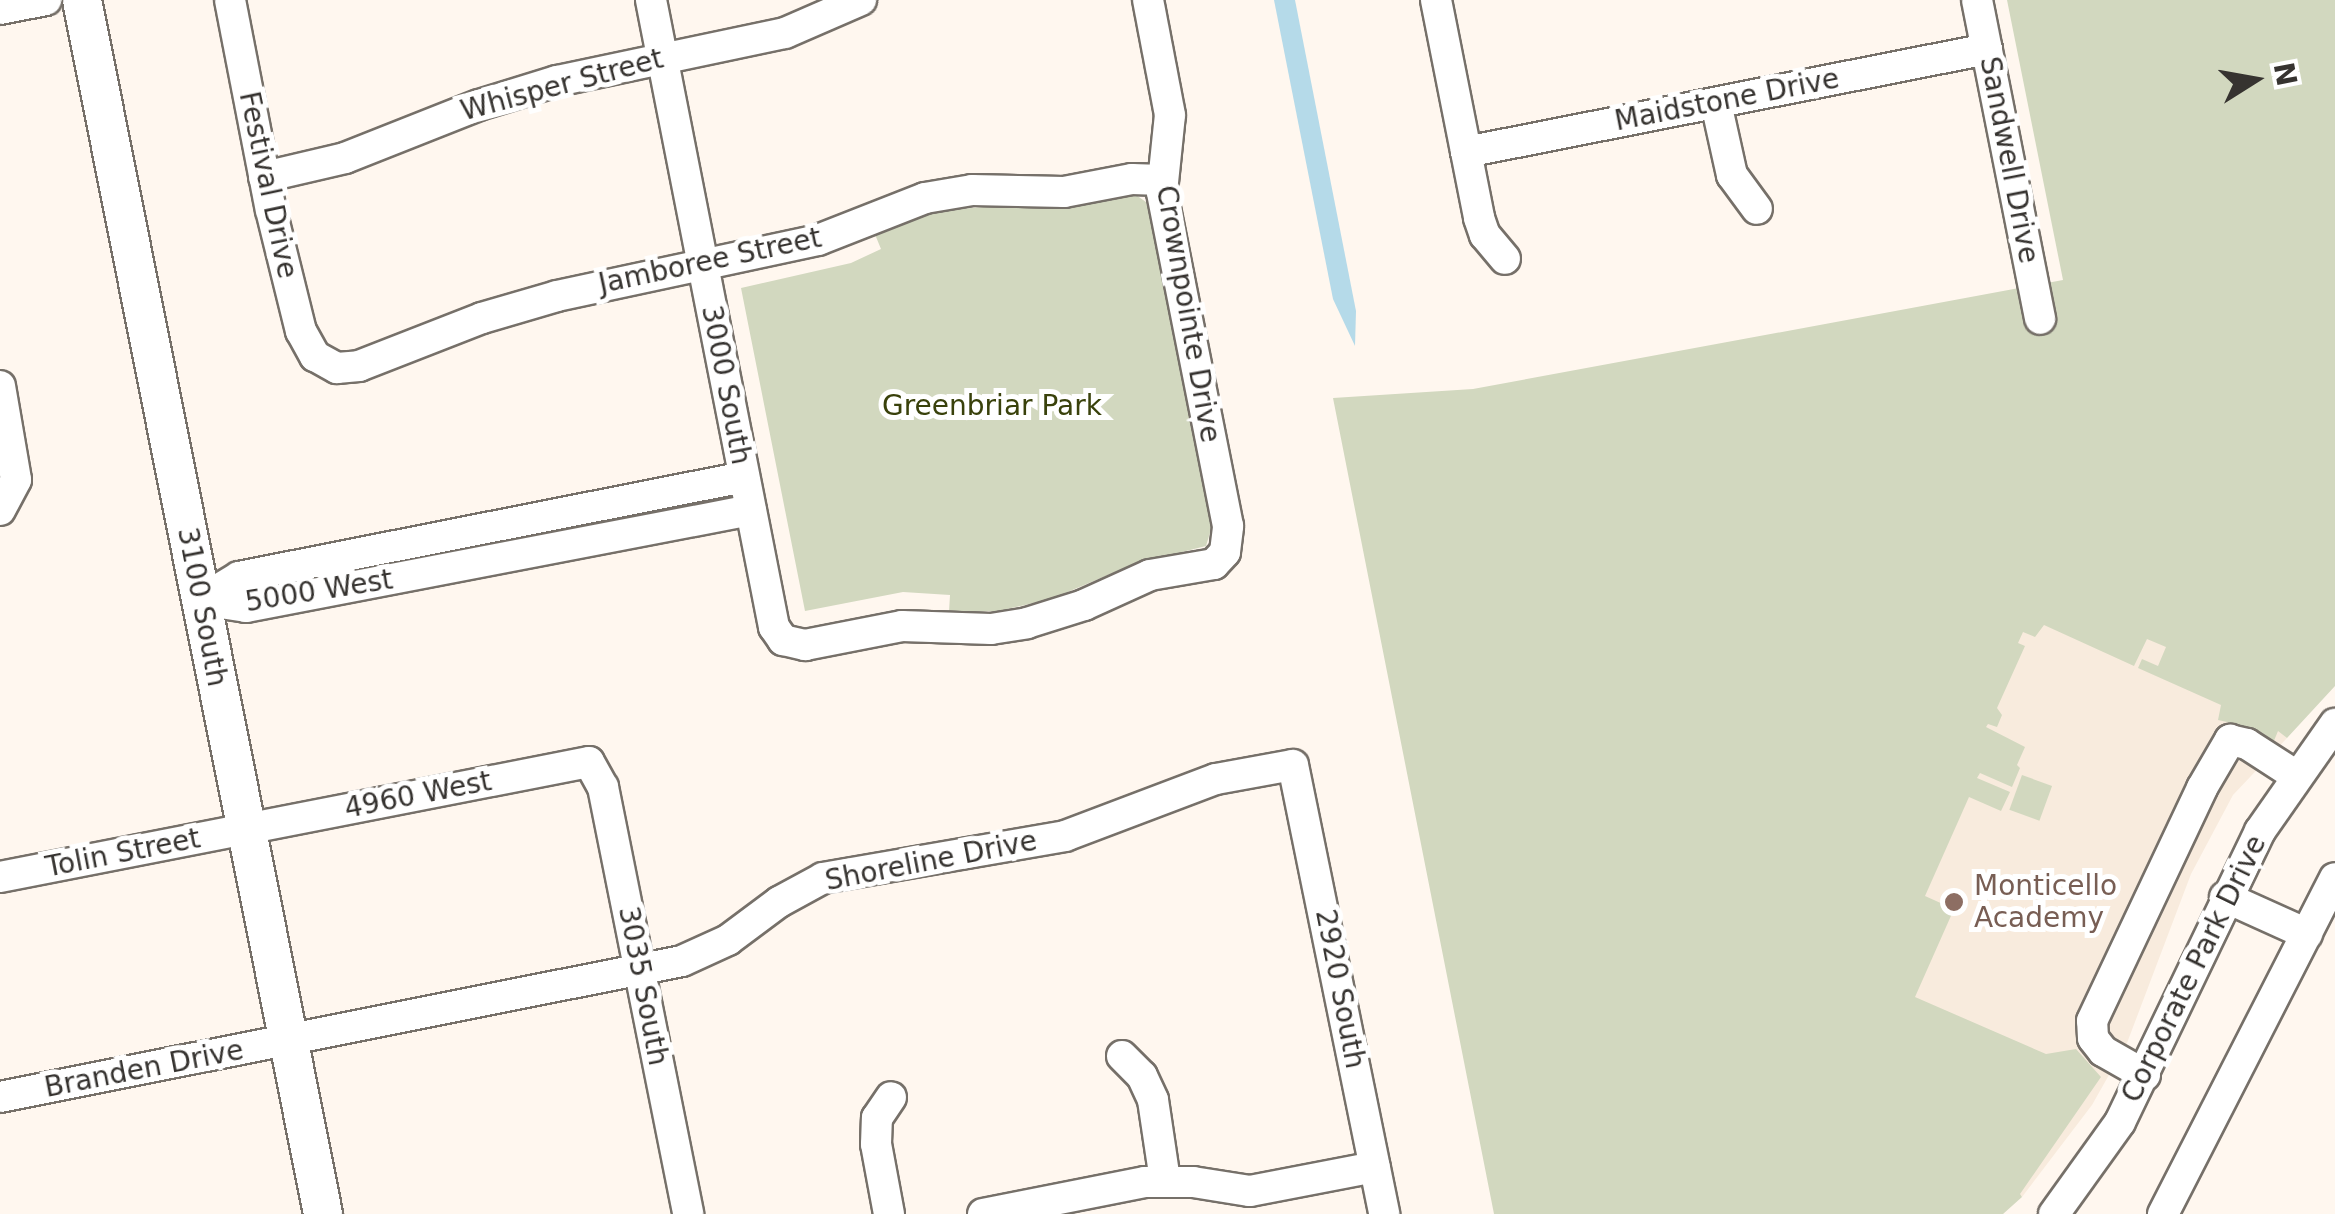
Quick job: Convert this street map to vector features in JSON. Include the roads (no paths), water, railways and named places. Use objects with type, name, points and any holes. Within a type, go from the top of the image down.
[{"type":"main road","name":"3100 South","points":[[82,0],[322,1214]]},
{"type":"street","points":[[0,9],[46,0]]},
{"type":"street","name":"Festival Drive","points":[[230,0],[264,177],[304,340],[324,362]]},
{"type":"street","name":"3000 South","points":[[651,0],[774,627],[791,644]]},
{"type":"street","name":"Whisper Street","points":[[264,177],[345,158],[511,94],[776,36],[861,0]]},
{"type":"street","name":"Crownpointe Drive","points":[[791,644],[902,626],[980,629],[1027,623],[1084,606],[1150,575],[1214,564],[1228,544],[1228,526],[1162,180],[1170,115],[1148,0]]},
{"type":"street","points":[[1436,0],[1482,226],[1505,260]]},
{"type":"street","name":"Sandwell Drive","points":[[1977,0],[2040,320]]},
{"type":"street","name":"Maidstone Drive","points":[[1466,152],[1987,49]]},
{"type":"street","points":[[1716,102],[1732,175],[1757,209]]},
{"type":"street","name":"Jamboree Street","points":[[324,362],[352,368],[516,308],[702,263],[818,240],[905,204],[959,192],[1064,192],[1132,179],[1162,180]]},
{"type":"street","points":[[0,386],[16,480],[0,510]]},
{"type":"street","name":"5000 West","points":[[201,600],[239,576],[744,477]]},
{"type":"street","name":"5000 West","points":[[201,600],[246,607],[750,510]]},
{"type":"street","name":"Corporate Park Drive","points":[[2054,1214],[2102,1150],[2145,1075],[2225,897],[2296,775],[2335,724]]},
{"type":"street","points":[[2145,1075],[2103,1051],[2093,1038],[2092,1021],[2202,788],[2230,740],[2246,744],[2296,775]]},
{"type":"street","name":"4960 West","points":[[246,829],[589,762]]},
{"type":"street","name":"3035 South","points":[[589,762],[603,787],[688,1214]]},
{"type":"street","name":"Shoreline Drive","points":[[288,1041],[640,971],[703,954],[823,878],[1064,836],[1216,779],[1293,766]]},
{"type":"street","name":"2920 South","points":[[1293,766],[1384,1214]]},
{"type":"street","name":"Tolin Street","points":[[1,872],[246,829]]},
{"type":"street","points":[[2162,1214],[2335,878]]},
{"type":"street","points":[[2225,897],[2306,934]]},
{"type":"street","name":"Branden Drive","points":[[0,1098],[288,1041]]},
{"type":"street","points":[[1122,1056],[1142,1076],[1153,1100],[1165,1180]]},
{"type":"street","points":[[890,1214],[876,1144],[878,1118],[891,1097]]},
{"type":"street","points":[[997,1213],[1165,1180],[1250,1191],[1375,1168]]},
{"type":"water","points":[[1274,0],[1295,0],[1356,311],[1355,346],[1333,299]]},
{"type":"place","name":"Monticello Academy","points":[[1954,902]]},
{"type":"park label","name":"Greenbriar Park","points":[[992,406]]}]
